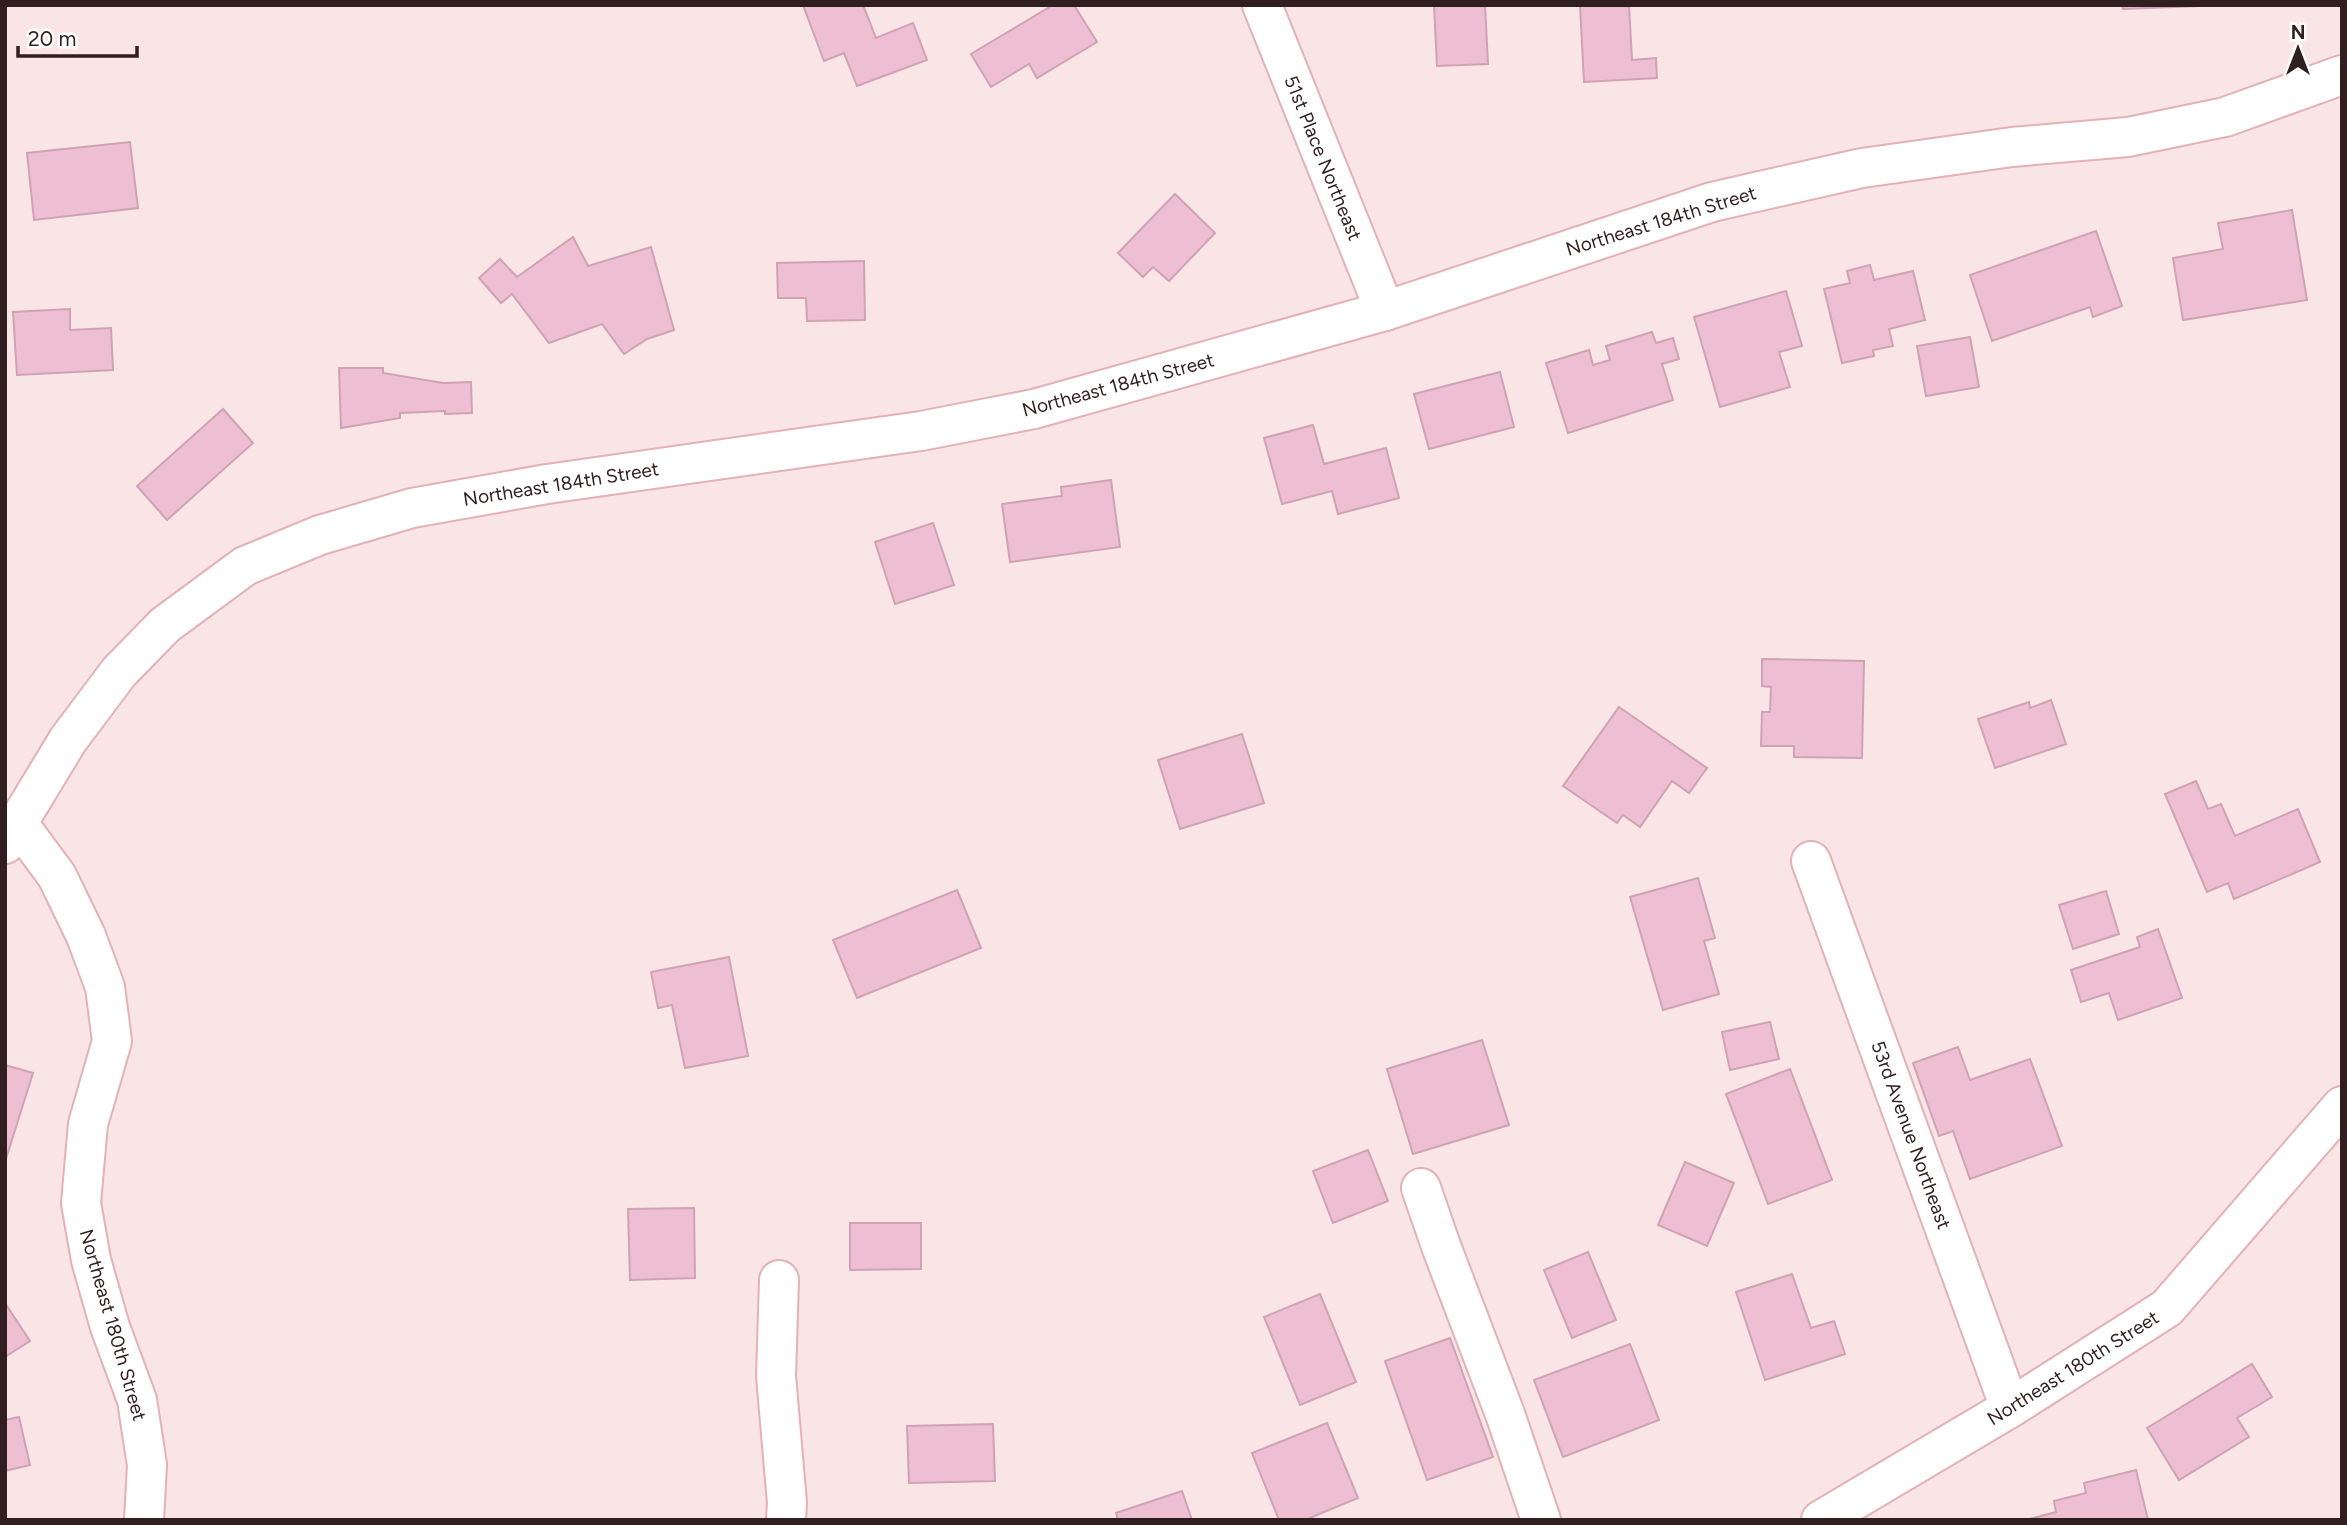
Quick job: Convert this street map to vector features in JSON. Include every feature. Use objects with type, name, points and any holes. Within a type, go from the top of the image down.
[{"type":"street","name":"51st Place Northeast","points":[[1262,5],[1385,311]]},
{"type":"street","name":"Northeast 184th Street","points":[[11,833],[68,740],[119,672],[165,625],[245,566],[320,535],[412,508],[520,489],[921,431],[1034,409],[1385,311],[1712,202],[1862,169],[2012,147],[2128,137],[2225,117],[2342,75]]},
{"type":"street","name":"Northeast 180th Street","points":[[11,833],[57,876],[86,936],[105,987],[111,1041],[88,1124],[81,1203],[90,1260],[110,1327],[138,1400],[147,1465],[144,1520]]},
{"type":"street","name":"53rd Avenue Northeast","points":[[1811,861],[2010,1408]]},
{"type":"street","name":"Northeast 180th Street","points":[[1821,1520],[2010,1408],[2167,1308],[2342,1106]]},
{"type":"street","points":[[1421,1188],[1505,1414],[1541,1520]]},
{"type":"street","points":[[779,1280],[776,1376],[786,1520]]},
{"type":"building","points":[[803,5],[863,5],[876,38],[913,23],[927,60],[857,86],[844,53],[824,61]]},
{"type":"building","points":[[1053,5],[1074,5],[1097,42],[1037,78],[1029,64],[991,87],[971,54]]},
{"type":"building","points":[[1434,5],[1485,5],[1488,64],[1437,66]]},
{"type":"building","points":[[1580,5],[1629,5],[1632,60],[1656,58],[1657,78],[1584,82]]},
{"type":"building","points":[[2122,5],[2225,5],[2123,9]]},
{"type":"building","points":[[130,142],[138,208],[34,220],[27,153]]},
{"type":"building","points":[[1175,194],[1215,233],[1169,281],[1153,267],[1143,277],[1118,253]]},
{"type":"building","points":[[2292,210],[2307,300],[2183,320],[2173,258],[2223,249],[2218,223]]},
{"type":"building","points":[[2096,231],[2122,306],[2093,317],[2090,307],[1992,341],[1970,275]]},
{"type":"building","points":[[573,237],[588,266],[651,247],[674,330],[647,339],[624,354],[602,324],[549,343],[512,294],[501,303],[479,278],[500,259],[517,277]]},
{"type":"building","points":[[864,261],[865,320],[807,321],[806,298],[778,298],[777,263]]},
{"type":"building","points":[[1870,265],[1874,280],[1913,271],[1925,320],[1889,329],[1893,346],[1873,350],[1874,356],[1842,363],[1824,289],[1850,283],[1847,271]]},
{"type":"building","points":[[1786,291],[1802,346],[1779,352],[1790,387],[1720,407],[1694,317]]},
{"type":"building","points":[[70,309],[70,330],[111,328],[113,370],[17,375],[13,312]]},
{"type":"building","points":[[1652,332],[1656,343],[1673,338],[1679,359],[1662,364],[1673,400],[1568,433],[1546,363],[1589,350],[1593,365],[1610,360],[1606,346]]},
{"type":"building","points":[[1970,337],[1979,387],[1926,396],[1917,346]]},
{"type":"building","points":[[339,368],[383,368],[383,373],[443,383],[471,382],[472,413],[400,413],[400,418],[341,428]]},
{"type":"building","points":[[1500,372],[1514,427],[1429,449],[1414,394]]},
{"type":"building","points":[[223,409],[253,443],[167,520],[137,486]]},
{"type":"building","points":[[1313,425],[1324,464],[1386,448],[1399,498],[1338,514],[1332,491],[1282,504],[1264,438]]},
{"type":"building","points":[[1111,480],[1120,547],[1010,562],[1002,504],[1062,496],[1061,487]]},
{"type":"building","points":[[933,523],[954,585],[895,604],[875,542]]},
{"type":"building","points":[[1762,659],[1864,661],[1862,758],[1794,757],[1794,746],[1761,746],[1762,712],[1770,712],[1771,687],[1762,686]]},
{"type":"building","points":[[2051,700],[2066,744],[1995,768],[1978,719],[2029,702],[2030,708]]},
{"type":"building","points":[[1619,707],[1707,768],[1689,793],[1672,781],[1640,827],[1623,815],[1617,823],[1563,786]]},
{"type":"building","points":[[1242,734],[1264,803],[1180,829],[1158,760]]},
{"type":"building","points":[[2196,781],[2208,809],[2221,804],[2235,836],[2298,809],[2320,862],[2234,899],[2228,883],[2207,892],[2165,794]]},
{"type":"building","points":[[1698,878],[1715,938],[1704,941],[1719,994],[1663,1010],[1630,897]]},
{"type":"building","points":[[957,890],[981,948],[857,998],[833,940]]},
{"type":"building","points":[[2106,891],[2119,934],[2073,949],[2059,905]]},
{"type":"building","points":[[2158,929],[2182,998],[2118,1020],[2109,993],[2081,1002],[2071,970],[2140,947],[2137,937]]},
{"type":"building","points":[[729,957],[748,1056],[685,1068],[672,1005],[658,1008],[651,972]]},
{"type":"building","points":[[1770,1022],[1779,1059],[1730,1070],[1722,1032]]},
{"type":"building","points":[[1482,1040],[1509,1125],[1413,1154],[1387,1069]]},
{"type":"building","points":[[1958,1047],[1970,1080],[2030,1059],[2062,1146],[1970,1179],[1953,1131],[1939,1136],[1913,1063]]},
{"type":"building","points":[[5,1065],[33,1073],[5,1162]]},
{"type":"building","points":[[1790,1069],[1832,1180],[1768,1204],[1726,1094]]},
{"type":"building","points":[[1368,1150],[1388,1201],[1333,1223],[1313,1171]]},
{"type":"building","points":[[1685,1162],[1734,1183],[1707,1246],[1658,1225]]},
{"type":"building","points":[[694,1208],[695,1278],[630,1280],[628,1209]]},
{"type":"building","points":[[850,1223],[921,1223],[921,1269],[850,1270]]},
{"type":"building","points":[[1588,1252],[1616,1320],[1572,1338],[1544,1270]]},
{"type":"building","points":[[1792,1274],[1811,1328],[1834,1321],[1845,1354],[1765,1380],[1736,1292]]},
{"type":"building","points":[[1320,1294],[1356,1382],[1300,1405],[1264,1317]]},
{"type":"building","points":[[5,1303],[30,1341],[5,1357]]},
{"type":"building","points":[[1450,1338],[1493,1457],[1427,1480],[1385,1361]]},
{"type":"building","points":[[1630,1344],[1659,1420],[1563,1457],[1534,1380]]},
{"type":"building","points":[[2252,1364],[2272,1397],[2237,1418],[2249,1437],[2179,1480],[2147,1428]]},
{"type":"building","points":[[19,1417],[30,1465],[5,1471],[5,1420]]},
{"type":"building","points":[[1327,1423],[1358,1498],[1305,1520],[1279,1520],[1252,1453]]},
{"type":"building","points":[[993,1424],[995,1481],[909,1483],[907,1426]]},
{"type":"building","points":[[2136,1470],[2148,1520],[2026,1520],[2056,1512],[2054,1501],[2086,1493],[2084,1483]]},
{"type":"building","points":[[1182,1491],[1192,1520],[1118,1520],[1116,1513]]}]
